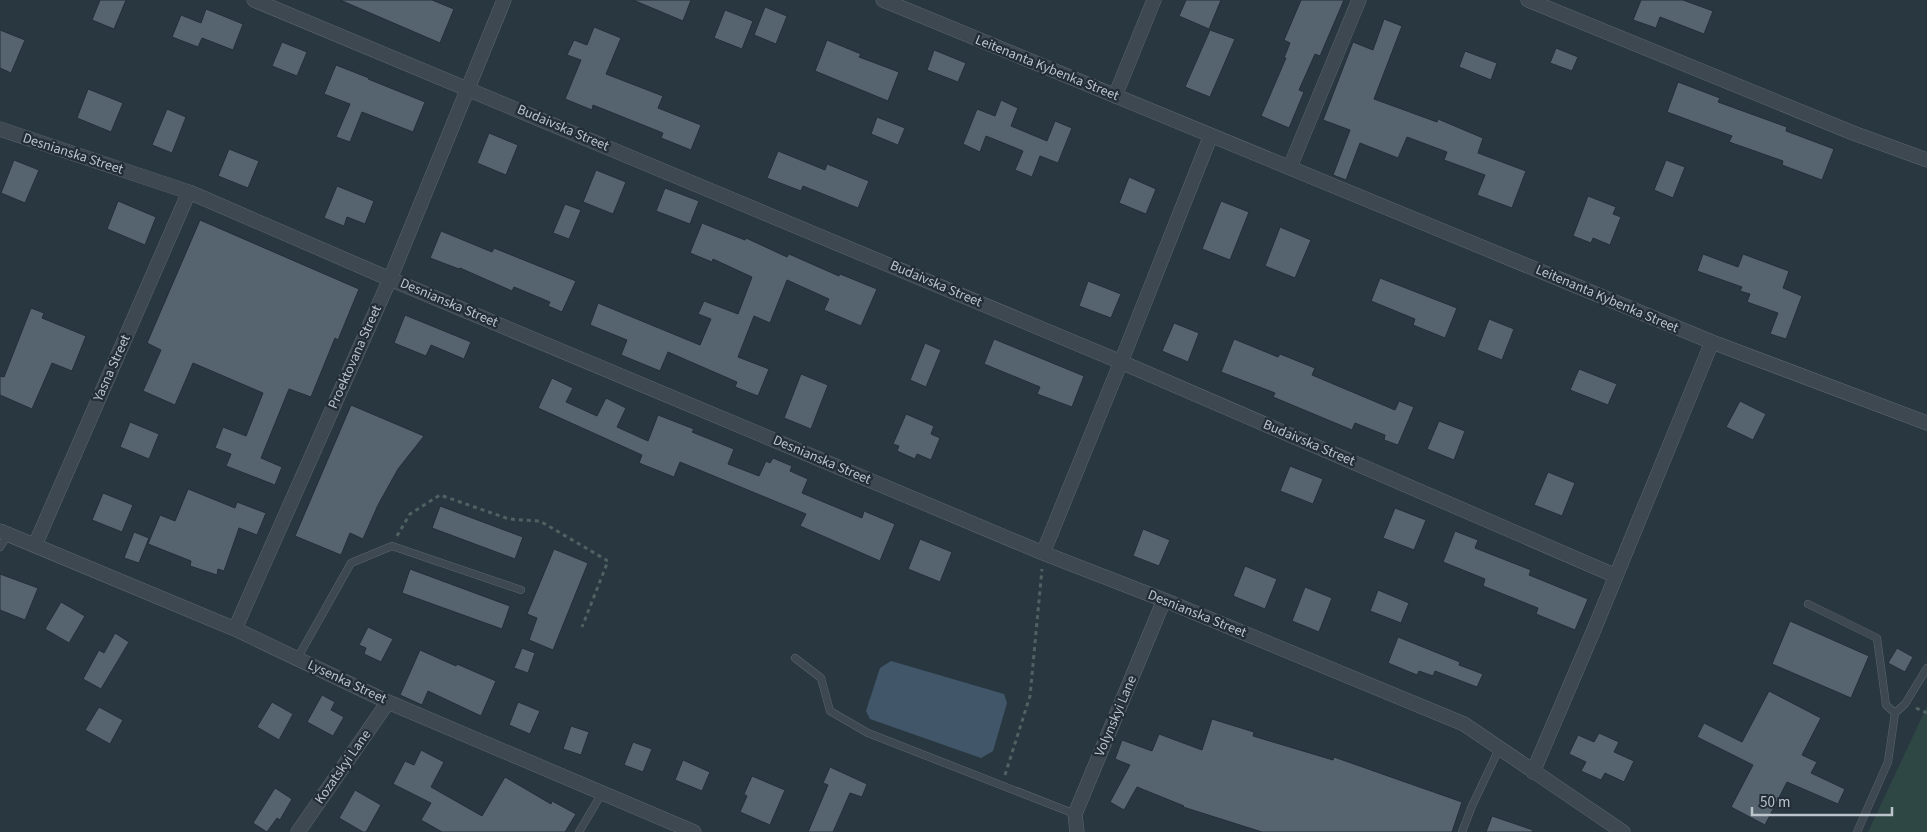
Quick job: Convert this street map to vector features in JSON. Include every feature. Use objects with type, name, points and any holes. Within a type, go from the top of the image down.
[{"type":"street","name":"Budaivska Street","points":[[254,0],[469,88],[1122,362],[1616,576]]},
{"type":"street","name":"Proektovana Street","points":[[235,629],[390,279],[504,0]]},
{"type":"street","name":"Leitenanta Kybenka Street","points":[[883,0],[1712,342],[1927,424]]},
{"type":"street","points":[[1115,96],[1154,0]]},
{"type":"street","points":[[1290,167],[1359,0]]},
{"type":"street","points":[[1528,0],[1853,133],[1927,160]]},
{"type":"street","name":"Desnianska Street","points":[[1,132],[189,192],[390,279],[1043,553],[1164,600],[1464,724],[1623,832]]},
{"type":"street","points":[[1043,553],[1122,362],[1211,135]]},
{"type":"street","name":"Yasna Street","points":[[35,545],[189,192]]},
{"type":"street","points":[[1533,772],[1712,342]]},
{"type":"street","name":"Lysenka Street","points":[[4,533],[235,629],[388,702],[694,832]]},
{"type":"street","name":"Volynskyi Lane","points":[[1077,832],[1075,814],[1164,600]]},
{"type":"street","name":"Kozatskyi Lane","points":[[298,832],[388,702]]},
{"type":"lane","points":[[0,547],[4,533]]},
{"type":"lane","points":[[297,659],[351,564],[392,546],[521,590]]},
{"type":"lane","points":[[1808,604],[1877,638],[1886,705],[1895,713]]},
{"type":"lane","points":[[795,658],[820,678],[830,711],[868,733],[1075,814]]},
{"type":"lane","points":[[1856,832],[1888,762],[1895,713],[1906,704],[1927,668]]},
{"type":"lane","points":[[1462,832],[1499,749]]},
{"type":"lane","points":[[579,832],[602,793]]},
{"type":"path","points":[[392,546],[410,514],[440,495],[509,519],[540,521],[608,562],[582,627]]},
{"type":"path","points":[[1002,786],[1030,696],[1043,553]]},
{"type":"green space","points":[[1927,706],[1927,832],[1868,832]]},
{"type":"water","points":[[891,661],[1004,694],[1007,703],[993,751],[981,758],[870,719],[866,711],[880,668]]},
{"type":"building","points":[[100,0],[126,0],[114,29],[92,20]]},
{"type":"building","points":[[340,0],[432,0],[454,9],[440,43]]},
{"type":"building","points":[[633,0],[691,0],[683,21]]},
{"type":"building","points":[[1186,0],[1221,0],[1209,29],[1179,16]]},
{"type":"building","points":[[1301,0],[1344,0],[1320,56],[1315,54],[1299,90],[1304,92],[1289,128],[1261,116],[1286,58],[1284,58],[1290,43],[1284,40]]},
{"type":"building","points":[[1641,0],[1683,0],[1713,11],[1704,34],[1660,17],[1656,28],[1633,20]]},
{"type":"building","points":[[765,7],[787,16],[776,44],[754,35]]},
{"type":"building","points":[[206,9],[243,24],[233,50],[202,38],[198,47],[172,37],[181,15],[201,23]]},
{"type":"building","points":[[725,10],[753,21],[742,49],[714,38]]},
{"type":"building","points":[[1384,19],[1402,26],[1374,99],[1437,122],[1438,119],[1483,138],[1478,153],[1526,171],[1512,208],[1477,195],[1485,175],[1444,160],[1447,152],[1407,137],[1398,158],[1360,143],[1346,180],[1333,175],[1350,130],[1323,120],[1353,42],[1373,50]]},
{"type":"building","points":[[594,27],[621,38],[606,74],[663,96],[658,108],[701,125],[691,150],[661,138],[663,133],[593,105],[592,110],[565,99],[581,60],[567,55],[574,40],[587,45]]},
{"type":"building","points":[[0,30],[25,40],[11,73],[0,68]]},
{"type":"building","points":[[1210,30],[1235,39],[1210,97],[1185,87]]},
{"type":"building","points":[[827,40],[861,54],[859,57],[899,72],[888,101],[815,71]]},
{"type":"building","points":[[282,42],[307,52],[297,76],[272,66]]},
{"type":"building","points":[[1556,48],[1578,57],[1572,71],[1550,63]]},
{"type":"building","points":[[934,50],[966,63],[958,82],[927,70]]},
{"type":"building","points":[[1465,51],[1497,63],[1491,80],[1459,67]]},
{"type":"building","points":[[336,65],[425,102],[413,132],[362,112],[350,142],[336,137],[350,104],[324,94]]},
{"type":"building","points":[[1678,82],[1720,98],[1718,102],[1787,127],[1786,131],[1834,149],[1822,180],[1782,165],[1783,161],[1729,142],[1732,136],[1667,112]]},
{"type":"building","points":[[88,89],[123,103],[111,132],[77,118]]},
{"type":"building","points":[[1001,100],[1018,108],[1011,126],[1047,141],[1055,121],[1072,128],[1058,163],[1040,156],[1032,177],[1015,170],[1023,151],[986,136],[980,152],[963,144],[977,109],[995,116]]},
{"type":"building","points":[[167,109],[186,117],[172,153],[152,145]]},
{"type":"building","points":[[877,117],[905,128],[898,145],[871,134]]},
{"type":"building","points":[[489,133],[518,145],[506,175],[477,163]]},
{"type":"building","points":[[229,149],[259,161],[248,188],[218,176]]},
{"type":"building","points":[[778,151],[825,170],[827,164],[869,181],[858,208],[803,186],[801,191],[767,178]]},
{"type":"building","points":[[14,160],[39,170],[25,203],[1,193]]},
{"type":"building","points":[[1666,160],[1685,167],[1673,198],[1654,190]]},
{"type":"building","points":[[596,170],[626,182],[613,214],[583,202]]},
{"type":"building","points":[[1129,177],[1156,189],[1146,214],[1119,203]]},
{"type":"building","points":[[337,186],[374,201],[365,224],[347,217],[344,226],[324,218]]},
{"type":"building","points":[[665,188],[699,201],[690,224],[656,211]]},
{"type":"building","points":[[1588,196],[1616,207],[1613,214],[1621,217],[1610,245],[1593,238],[1591,243],[1573,236]]},
{"type":"building","points":[[118,201],[156,217],[145,245],[107,229]]},
{"type":"building","points":[[1221,201],[1249,212],[1230,260],[1202,249]]},
{"type":"building","points":[[565,204],[581,210],[569,239],[553,233]]},
{"type":"building","points":[[200,220],[359,289],[338,340],[335,338],[311,397],[289,389],[261,458],[282,467],[275,485],[226,466],[231,454],[215,448],[223,427],[246,436],[263,393],[193,363],[175,405],[143,391],[161,350],[147,343]]},
{"type":"building","points":[[702,223],[745,240],[746,238],[787,257],[789,254],[839,276],[840,274],[877,289],[861,326],[824,310],[829,299],[787,280],[770,323],[754,316],[738,357],[769,369],[758,396],[735,387],[737,382],[668,352],[660,371],[621,355],[627,340],[590,325],[598,303],[700,345],[711,319],[698,314],[704,301],[738,314],[752,277],[713,259],[712,262],[690,253]]},
{"type":"building","points":[[1280,227],[1311,240],[1295,278],[1265,266]]},
{"type":"building","points":[[441,231],[492,252],[494,248],[576,281],[562,312],[548,306],[550,302],[514,287],[512,291],[460,268],[430,258]]},
{"type":"building","points":[[1703,254],[1738,267],[1743,254],[1789,271],[1783,288],[1802,296],[1786,339],[1770,334],[1778,313],[1747,302],[1750,294],[1740,291],[1742,287],[1697,271]]},
{"type":"building","points":[[1380,278],[1457,308],[1445,338],[1413,325],[1415,319],[1371,301]]},
{"type":"building","points":[[1088,281],[1121,294],[1111,318],[1079,306]]},
{"type":"building","points":[[31,308],[44,313],[42,318],[86,336],[72,371],[52,363],[32,409],[0,395],[0,376],[4,377]]},
{"type":"building","points":[[405,315],[471,342],[464,359],[431,345],[426,356],[394,343]]},
{"type":"building","points":[[1489,319],[1514,329],[1502,360],[1477,350]]},
{"type":"building","points":[[1174,323],[1199,333],[1188,362],[1162,351]]},
{"type":"building","points":[[994,339],[1084,376],[1072,407],[1037,394],[1040,387],[984,364]]},
{"type":"building","points":[[1234,339],[1278,357],[1280,354],[1315,368],[1312,375],[1395,410],[1399,401],[1414,407],[1398,445],[1384,440],[1385,435],[1355,423],[1352,430],[1273,397],[1275,393],[1221,372]]},
{"type":"building","points":[[925,343],[941,350],[926,387],[910,380]]},
{"type":"building","points":[[1579,369],[1617,384],[1608,405],[1570,390]]},
{"type":"building","points":[[801,374],[828,385],[811,429],[784,418]]},
{"type":"building","points":[[552,378],[573,388],[566,402],[597,416],[606,398],[626,408],[617,427],[648,441],[658,415],[694,429],[692,432],[734,449],[728,464],[759,476],[766,461],[770,463],[773,458],[792,466],[790,471],[808,479],[802,493],[862,518],[864,511],[895,524],[880,561],[800,526],[806,514],[680,462],[674,477],[639,463],[642,455],[538,408]]},
{"type":"building","points":[[1740,401],[1766,414],[1753,440],[1726,427]]},
{"type":"building","points":[[351,405],[424,436],[398,469],[378,505],[363,539],[350,533],[341,555],[295,536]]},
{"type":"building","points":[[906,414],[934,426],[931,434],[940,438],[931,460],[917,454],[915,459],[897,451],[899,446],[893,444]]},
{"type":"building","points":[[1439,421],[1465,431],[1454,460],[1427,449]]},
{"type":"building","points":[[130,422],[159,434],[149,459],[120,447]]},
{"type":"building","points":[[1290,466],[1323,479],[1313,504],[1280,491]]},
{"type":"building","points":[[1548,472],[1575,483],[1562,516],[1534,505]]},
{"type":"building","points":[[188,489],[235,508],[237,502],[266,513],[257,535],[239,528],[224,571],[218,569],[217,575],[190,566],[191,561],[148,544],[160,515],[175,521]]},
{"type":"building","points":[[103,493],[133,505],[122,532],[92,520]]},
{"type":"building","points":[[440,506],[523,537],[515,559],[432,528]]},
{"type":"building","points":[[1395,508],[1426,520],[1414,550],[1383,538]]},
{"type":"building","points":[[1143,529],[1170,540],[1159,566],[1133,556]]},
{"type":"building","points":[[1455,531],[1478,540],[1475,548],[1531,570],[1529,575],[1588,599],[1575,630],[1536,614],[1538,608],[1483,586],[1485,579],[1443,562]]},
{"type":"building","points":[[134,532],[149,538],[139,563],[124,558]]},
{"type":"building","points":[[920,539],[952,552],[940,582],[908,569]]},
{"type":"building","points":[[554,549],[588,563],[553,650],[529,640],[537,618],[527,614]]},
{"type":"building","points":[[1245,566],[1277,579],[1265,609],[1233,596]]},
{"type":"building","points":[[410,569],[510,606],[502,629],[402,593]]},
{"type":"building","points":[[0,574],[38,588],[25,620],[0,610]]},
{"type":"building","points":[[1305,587],[1332,598],[1319,632],[1292,621]]},
{"type":"building","points":[[1378,590],[1409,603],[1401,623],[1370,611]]},
{"type":"building","points":[[61,602],[85,616],[69,643],[45,629]]},
{"type":"building","points":[[1790,621],[1869,656],[1851,698],[1772,664]]},
{"type":"building","points":[[368,627],[393,639],[381,662],[364,654],[366,648],[359,645]]},
{"type":"building","points":[[115,633],[129,642],[101,689],[83,679],[99,650],[104,653]]},
{"type":"building","points":[[1398,637],[1460,662],[1459,665],[1483,674],[1477,687],[1435,671],[1433,676],[1419,671],[1417,675],[1388,663]]},
{"type":"building","points":[[522,648],[535,653],[528,673],[514,668]]},
{"type":"building","points":[[1897,648],[1913,657],[1905,672],[1888,663]]},
{"type":"building","points":[[420,650],[496,681],[481,716],[428,691],[422,705],[400,695]]},
{"type":"building","points":[[1769,691],[1821,718],[1802,755],[1817,762],[1811,773],[1845,789],[1838,804],[1787,782],[1765,825],[1731,807],[1753,765],[1697,737],[1704,723],[1742,742]]},
{"type":"building","points":[[322,695],[335,702],[331,710],[344,717],[333,736],[307,722]]},
{"type":"building","points":[[272,702],[293,714],[279,740],[257,727]]},
{"type":"building","points":[[518,702],[540,711],[530,734],[509,725]]},
{"type":"building","points":[[99,707],[123,720],[110,744],[85,730]]},
{"type":"building","points":[[1212,719],[1254,732],[1253,736],[1333,760],[1334,757],[1462,802],[1452,832],[1262,832],[1183,807],[1137,787],[1124,810],[1110,802],[1130,765],[1115,759],[1122,740],[1152,751],[1159,734],[1202,750]]},
{"type":"building","points":[[571,726],[589,732],[581,755],[563,749]]},
{"type":"building","points":[[1599,733],[1619,742],[1614,752],[1634,761],[1624,782],[1605,773],[1601,780],[1581,771],[1586,762],[1569,754],[1578,735],[1594,742]]},
{"type":"building","points":[[633,742],[652,749],[643,772],[624,765]]},
{"type":"building","points":[[421,750],[444,762],[431,787],[482,816],[505,777],[551,804],[552,801],[576,814],[565,832],[442,832],[421,820],[431,803],[393,784],[405,761],[414,765]]},
{"type":"building","points":[[683,760],[710,772],[702,791],[675,780]]},
{"type":"building","points":[[830,767],[867,784],[862,797],[850,793],[833,832],[808,832],[828,785],[823,783]]},
{"type":"building","points":[[752,776],[785,790],[770,825],[740,812],[747,796],[744,794]]},
{"type":"building","points":[[275,788],[292,799],[280,820],[277,818],[267,832],[253,823]]},
{"type":"building","points":[[355,790],[381,805],[366,832],[339,818]]},
{"type":"building","points":[[1492,816],[1533,830],[1532,832],[1486,832]]}]
